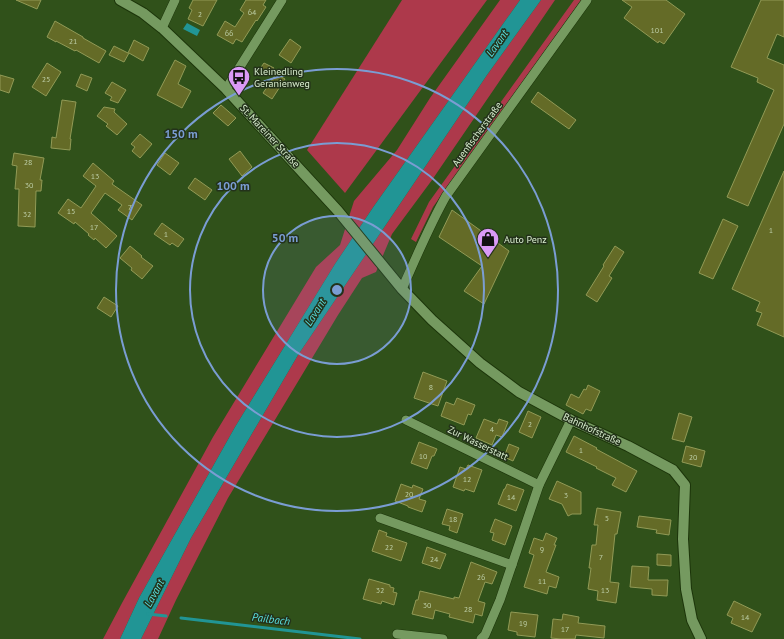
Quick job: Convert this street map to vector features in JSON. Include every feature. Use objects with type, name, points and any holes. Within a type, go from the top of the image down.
[{"type":"street","name":"St. Mareiner Straße","points":[[120,0],[144,14],[162,28],[226,89],[288,155],[342,216],[383,267]]},
{"type":"street","points":[[162,28],[175,0]]},
{"type":"street","points":[[226,89],[282,0]]},
{"type":"street","name":"Auenfischerstraße","points":[[402,289],[426,235],[446,196],[587,0]]},
{"type":"street","name":"Bahnhofstraße","points":[[383,267],[432,320],[480,363],[519,392],[571,420],[628,446],[672,470],[685,485],[683,539],[686,589],[692,620],[701,639]]},
{"type":"street","name":"Zur Wasserstatt","points":[[406,420],[539,485]]},
{"type":"street","points":[[482,639],[500,600],[539,485],[571,420]]},
{"type":"street","points":[[380,518],[512,565]]},
{"type":"street","points":[[397,634],[443,639]]},
{"type":"shaded area","points":[[402,0],[487,0],[345,193],[307,150]]},
{"type":"shaded area","points":[[500,0],[520,0],[374,206],[335,264],[235,427],[139,598],[120,639],[103,639],[213,437],[316,267],[340,245],[354,201],[397,150],[430,98]]},
{"type":"shaded area","points":[[541,0],[555,0],[432,180],[392,234],[376,272],[362,278],[338,315],[228,498],[176,600],[158,639],[141,639],[191,538],[298,355],[487,75]]},
{"type":"shaded area","points":[[574,0],[581,0],[433,207],[416,242],[411,239],[429,202]]},
{"type":"water","name":"Lavant","points":[[520,0],[541,0],[487,75],[298,355],[191,538],[141,639],[120,639],[139,598],[235,427],[335,264],[374,206]]},
{"type":"water","points":[[187,23],[200,30],[197,36],[183,29]]},
{"type":"building","points":[[16,0],[41,0],[37,9]]},
{"type":"building","points":[[193,0],[217,0],[203,26],[188,19],[192,10],[189,8]]},
{"type":"building","points":[[246,0],[266,0],[263,5],[266,7],[242,42],[236,39],[233,44],[217,35],[225,21],[235,27],[244,13],[240,10]]},
{"type":"building","points":[[622,0],[666,0],[685,14],[664,44],[659,41],[658,43],[624,18],[632,7]]},
{"type":"building","points":[[761,0],[784,0],[784,37],[777,34],[767,58],[784,65],[784,124],[748,206],[727,197],[774,90],[757,82],[758,78],[731,67]]},
{"type":"building","points":[[55,21],[106,51],[99,63],[76,50],[75,51],[47,37]]},
{"type":"building","points":[[290,39],[301,47],[291,63],[279,55]]},
{"type":"building","points":[[134,40],[149,48],[143,61],[129,53],[124,62],[109,55],[114,46],[128,53]]},
{"type":"building","points":[[175,60],[186,66],[178,84],[191,91],[182,108],[157,95]]},
{"type":"building","points":[[47,63],[61,72],[46,96],[32,87]]},
{"type":"building","points":[[264,63],[274,68],[269,76],[259,70]]},
{"type":"building","points":[[81,74],[92,78],[87,91],[76,86]]},
{"type":"building","points":[[276,74],[285,79],[272,99],[263,93]]},
{"type":"building","points":[[0,75],[14,79],[9,93],[0,90]]},
{"type":"building","points":[[112,82],[126,90],[118,103],[110,100],[112,97],[105,93]]},
{"type":"building","points":[[538,92],[576,120],[569,129],[531,102]]},
{"type":"building","points":[[62,100],[76,102],[70,139],[70,150],[51,148],[52,137],[56,138]]},
{"type":"building","points":[[221,105],[236,118],[228,126],[213,113]]},
{"type":"building","points":[[104,107],[115,109],[114,112],[127,124],[117,135],[106,126],[108,124],[97,116]]},
{"type":"building","points":[[140,134],[152,144],[140,158],[132,151],[135,147],[131,144]]},
{"type":"building","points":[[240,151],[252,167],[242,176],[229,159]]},
{"type":"building","points":[[14,153],[44,158],[40,180],[42,180],[41,191],[36,191],[35,227],[18,226],[19,189],[15,189],[17,166],[12,165]]},
{"type":"building","points":[[165,153],[179,163],[170,175],[157,165]]},
{"type":"building","points":[[93,163],[114,181],[112,184],[142,205],[132,220],[118,210],[122,205],[105,193],[91,213],[117,236],[106,248],[95,238],[94,240],[88,235],[89,234],[75,222],[74,224],[58,213],[68,199],[81,208],[96,186],[83,176]]},
{"type":"building","points":[[784,171],[784,337],[757,325],[762,313],[756,311],[760,302],[732,289]]},
{"type":"building","points":[[195,178],[212,190],[205,200],[188,188]]},
{"type":"building","name":"Auto Penz","points":[[452,210],[509,251],[484,304],[464,291],[482,266],[439,237]]},
{"type":"building","points":[[723,219],[738,226],[713,279],[699,273]]},
{"type":"building","points":[[162,223],[184,239],[178,247],[172,243],[170,245],[154,234]]},
{"type":"building","points":[[130,246],[153,266],[142,279],[120,258]]},
{"type":"building","points":[[615,246],[624,252],[609,276],[612,278],[597,302],[586,295]]},
{"type":"building","points":[[104,297],[118,306],[111,317],[97,308]]},
{"type":"building","points":[[423,372],[447,381],[438,406],[414,398]]},
{"type":"building","points":[[588,385],[600,391],[591,411],[586,409],[583,414],[566,405],[571,394],[579,398],[584,389],[586,390]]},
{"type":"building","points":[[457,398],[475,405],[471,415],[468,414],[464,425],[441,416],[446,402],[454,405]]},
{"type":"building","points":[[528,411],[541,417],[532,438],[519,432]]},
{"type":"building","points":[[679,413],[692,417],[684,442],[672,439]]},
{"type":"building","points":[[484,419],[497,424],[499,419],[508,422],[502,437],[496,435],[492,445],[476,438]]},
{"type":"building","points":[[574,436],[637,471],[626,492],[612,485],[616,478],[566,452]]},
{"type":"building","points":[[419,442],[437,449],[434,456],[432,456],[427,469],[411,463]]},
{"type":"building","points":[[509,444],[519,448],[513,461],[504,457]]},
{"type":"building","points":[[686,446],[705,451],[701,467],[682,462]]},
{"type":"building","points":[[468,465],[482,470],[474,492],[465,489],[464,491],[453,487],[460,467],[466,469]]},
{"type":"building","points":[[557,481],[581,492],[581,514],[572,514],[568,516],[562,504],[549,499]]},
{"type":"building","points":[[401,484],[412,488],[413,485],[423,489],[419,499],[426,501],[422,512],[395,501]]},
{"type":"building","points":[[507,484],[524,490],[516,511],[498,504]]},
{"type":"building","points":[[597,508],[621,512],[617,534],[615,534],[610,582],[619,583],[616,603],[597,600],[598,591],[588,589],[592,545],[596,545],[598,525],[594,525]]},
{"type":"building","points":[[447,509],[463,514],[457,533],[449,530],[450,526],[442,524]]},
{"type":"building","points":[[639,516],[671,520],[669,535],[656,533],[657,530],[637,527]]},
{"type":"building","points":[[495,519],[512,526],[505,545],[492,540],[494,533],[490,532]]},
{"type":"building","points":[[379,530],[387,533],[386,536],[407,543],[401,561],[372,551]]},
{"type":"building","points":[[546,533],[557,538],[554,545],[556,545],[546,572],[559,577],[556,588],[549,586],[547,594],[524,587],[534,555],[529,553],[534,538],[543,541]]},
{"type":"building","points":[[427,547],[446,554],[440,569],[422,563]]},
{"type":"building","points":[[657,554],[671,555],[671,566],[657,565]]},
{"type":"building","points":[[471,562],[497,572],[492,584],[485,582],[478,601],[485,603],[482,616],[475,614],[473,623],[449,617],[450,614],[435,610],[433,619],[412,614],[420,591],[454,599],[454,597],[459,598]]},
{"type":"building","points":[[632,566],[649,567],[648,580],[668,580],[667,596],[652,595],[652,589],[630,587]]},
{"type":"building","points":[[369,579],[390,585],[390,587],[394,588],[393,592],[397,593],[394,605],[382,601],[381,604],[363,599]]},
{"type":"building","points":[[734,601],[761,614],[752,632],[731,623],[733,618],[727,615]]},
{"type":"building","points":[[511,612],[538,615],[535,637],[517,635],[517,632],[508,630]]},
{"type":"building","points":[[563,614],[579,617],[578,623],[605,626],[604,638],[576,635],[575,639],[551,638],[553,619],[562,620]]},
{"type":"waterway","name":"Pailbach","points":[[148,614],[166,616]]},
{"type":"waterway","name":"Pailbach","points":[[181,618],[360,639]]},
{"type":"place","name":"Kleinedling Geranienweg","points":[[239,96]]},
{"type":"place","name":"Auto Penz","points":[[488,258]]}]
